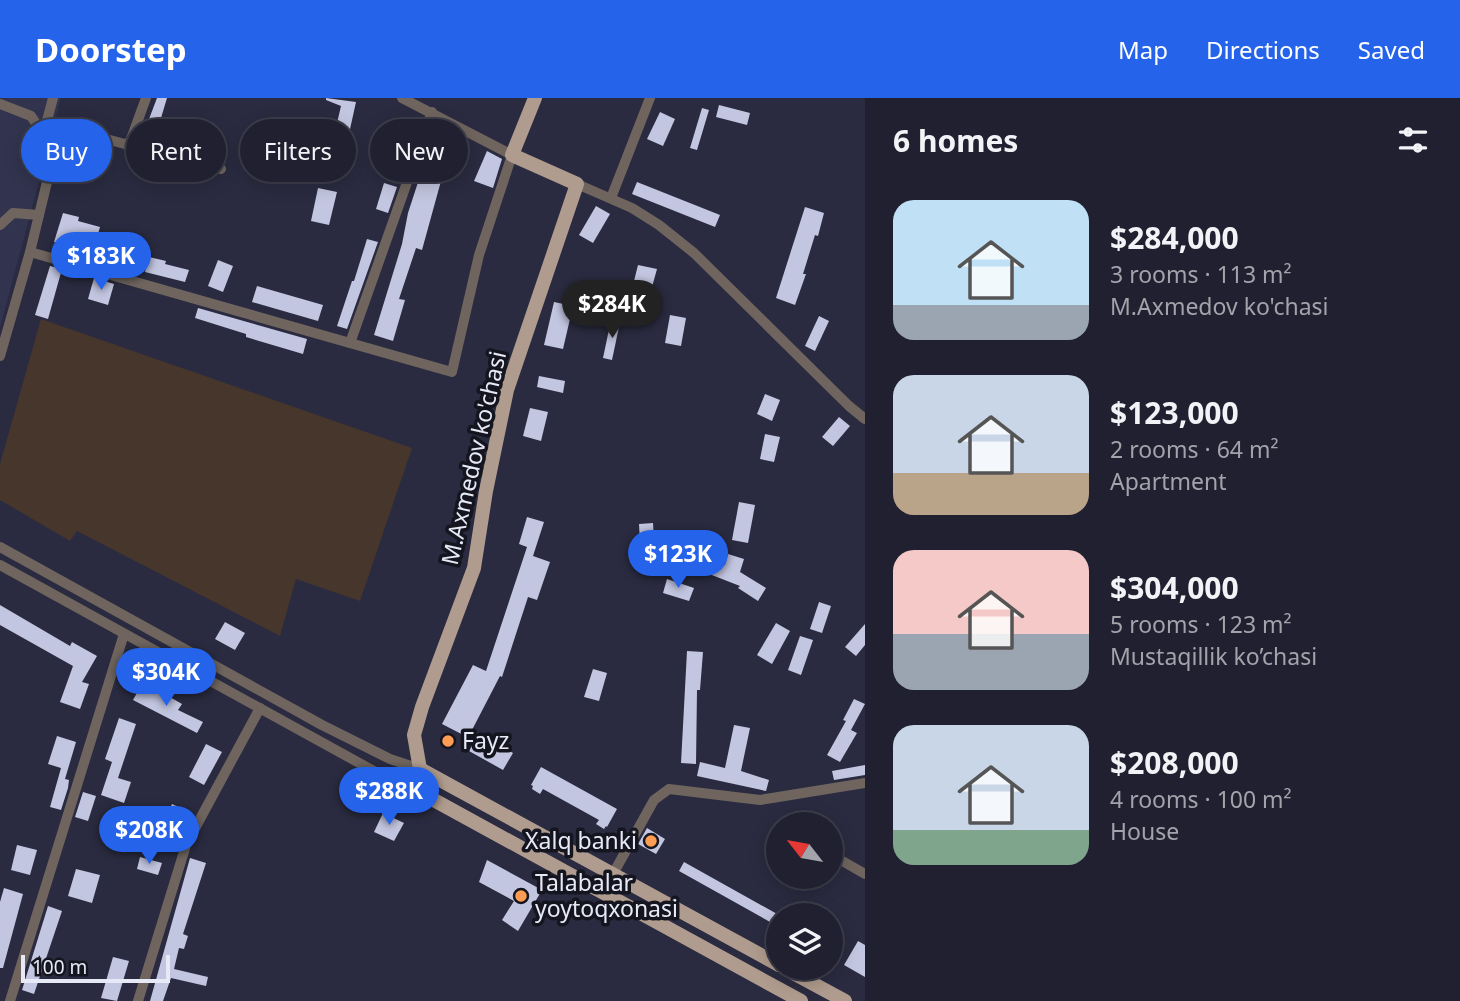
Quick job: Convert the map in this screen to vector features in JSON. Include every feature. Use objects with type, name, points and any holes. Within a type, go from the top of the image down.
[{"type":"main road","points":[[535,98],[516,157],[577,184]]},
{"type":"main road","name":"M.Axmedov ko'chasi","points":[[420,769],[414,735],[474,568],[486,491],[507,390],[577,184]]},
{"type":"main road","points":[[766,958],[420,769],[412,788],[801,1001]]},
{"type":"main road","points":[[806,980],[845,1001]]},
{"type":"street","points":[[48,119],[53,98]]},
{"type":"street","points":[[112,140],[125,144],[130,142],[146,98]]},
{"type":"street","points":[[30,252],[452,372],[479,255],[516,157],[402,98]]},
{"type":"street","points":[[611,198],[650,98]]},
{"type":"street","points":[[0,104],[33,119]]},
{"type":"street","points":[[350,343],[432,112]]},
{"type":"street","points":[[0,356],[47,182]]},
{"type":"street","points":[[577,184],[632,208],[659,225],[694,253],[865,419]]},
{"type":"street","points":[[0,225],[13,213],[39,215]]},
{"type":"street","points":[[0,547],[322,725],[390,759],[420,769]]},
{"type":"street","points":[[0,565],[380,775],[412,788]]},
{"type":"street","points":[[10,1001],[124,634]]},
{"type":"street","points":[[138,1001],[186,845],[260,708]]},
{"type":"street","points":[[613,874],[654,800],[670,789],[760,800],[865,783]]},
{"type":"street","points":[[844,862],[865,873]]},
{"type":"shaded area","points":[[0,98],[61,98],[55,119],[21,119],[21,182],[39,182],[0,328]]},
{"type":"shaded area","points":[[41,319],[412,448],[360,601],[296,579],[280,636],[77,531],[70,541],[0,500],[0,464]]},
{"type":"building","points":[[157,98],[167,98],[161,118],[164,119],[149,119]]},
{"type":"building","points":[[326,100],[356,102],[352,119],[338,119],[341,106]]},
{"type":"building","points":[[719,105],[750,113],[747,125],[716,117]]},
{"type":"building","points":[[702,108],[709,110],[697,150],[690,148]]},
{"type":"building","points":[[660,112],[675,119],[663,146],[647,139]]},
{"type":"building","points":[[487,151],[502,159],[493,188],[474,181]]},
{"type":"building","points":[[418,182],[441,182],[422,250],[416,248],[399,299],[405,300],[393,341],[374,335],[402,244]]},
{"type":"building","points":[[637,182],[720,215],[715,227],[632,194]]},
{"type":"building","points":[[384,183],[397,187],[388,213],[376,209]]},
{"type":"building","points":[[318,188],[337,192],[329,225],[311,221]]},
{"type":"building","points":[[596,206],[610,214],[593,243],[579,235]]},
{"type":"building","points":[[805,207],[824,213],[795,305],[776,298]]},
{"type":"building","points":[[63,213],[79,217],[78,221],[100,227],[91,258],[73,253],[75,248],[54,242]]},
{"type":"building","points":[[367,239],[378,242],[347,329],[337,326]]},
{"type":"building","points":[[149,257],[189,270],[185,282],[145,272]]},
{"type":"building","points":[[218,260],[233,266],[223,292],[208,286]]},
{"type":"building","points":[[638,265],[657,269],[650,294],[632,289]]},
{"type":"building","points":[[50,266],[62,269],[48,319],[35,315]]},
{"type":"building","points":[[94,278],[114,284],[108,305],[88,299]]},
{"type":"building","points":[[257,286],[323,305],[318,321],[252,302]]},
{"type":"building","points":[[554,302],[573,306],[563,349],[544,345]]},
{"type":"building","points":[[198,308],[307,339],[303,354],[195,318]]},
{"type":"building","points":[[670,315],[686,318],[681,346],[665,343]]},
{"type":"building","points":[[819,316],[829,321],[815,351],[805,346]]},
{"type":"building","points":[[611,320],[620,322],[612,360],[603,358]]},
{"type":"building","points":[[539,376],[565,381],[563,393],[537,387]]},
{"type":"building","points":[[765,394],[780,400],[772,421],[757,414]]},
{"type":"building","points":[[530,408],[548,412],[541,441],[523,436]]},
{"type":"building","points":[[839,417],[850,426],[833,446],[822,437]]},
{"type":"building","points":[[765,434],[780,437],[774,462],[760,459]]},
{"type":"building","points":[[739,502],[755,505],[748,543],[732,540]]},
{"type":"building","points":[[527,517],[544,522],[533,556],[550,562],[537,600],[528,597],[502,677],[500,676],[472,730],[513,753],[503,770],[469,751],[475,741],[442,724],[473,665],[486,671],[527,547],[519,544]]},
{"type":"building","points":[[653,523],[654,541],[640,542],[639,524]]},
{"type":"building","points":[[687,549],[725,565],[728,554],[744,559],[740,572],[766,588],[758,601],[738,588],[740,586],[681,563]]},
{"type":"building","points":[[667,579],[694,588],[689,601],[663,593]]},
{"type":"building","points":[[819,602],[831,606],[822,633],[810,629]]},
{"type":"building","points":[[0,605],[70,646],[72,642],[97,656],[82,682],[89,684],[80,709],[60,702],[73,666],[0,625]]},
{"type":"building","points":[[225,622],[245,633],[235,650],[215,639]]},
{"type":"building","points":[[776,623],[790,631],[772,664],[757,655]]},
{"type":"building","points":[[865,624],[865,645],[856,656],[845,647]]},
{"type":"building","points":[[800,636],[813,640],[801,675],[788,670]]},
{"type":"building","points":[[687,651],[703,652],[700,690],[697,690],[696,764],[681,763]]},
{"type":"building","points":[[593,669],[607,673],[599,701],[584,697]]},
{"type":"building","points":[[142,684],[167,699],[168,696],[182,704],[178,710],[203,722],[197,733],[133,700]]},
{"type":"building","points":[[854,699],[865,704],[851,730],[857,733],[840,762],[827,755],[846,721],[843,720]]},
{"type":"building","points":[[119,718],[136,724],[118,778],[131,782],[124,803],[101,795],[112,762],[105,759]]},
{"type":"building","points":[[734,725],[750,728],[741,771],[769,780],[766,791],[697,776],[700,762],[725,768]]},
{"type":"building","points":[[57,736],[76,742],[65,779],[69,780],[68,788],[61,810],[50,807],[61,768],[48,764]]},
{"type":"building","points":[[206,744],[222,752],[204,785],[189,777]]},
{"type":"building","points":[[865,765],[865,775],[834,780],[832,771]]},
{"type":"building","points":[[541,767],[617,809],[607,827],[604,829],[596,824],[599,820],[543,789],[540,794],[532,789],[531,785]]},
{"type":"building","points":[[83,792],[96,796],[88,821],[75,817]]},
{"type":"building","points":[[172,804],[191,813],[186,824],[167,815]]},
{"type":"building","points":[[153,811],[163,813],[157,840],[147,838]]},
{"type":"building","points":[[383,813],[404,823],[394,841],[374,832]]},
{"type":"building","name":"Xalq banki","points":[[647,828],[665,839],[656,854],[638,844]]},
{"type":"building","points":[[17,845],[37,850],[30,875],[11,870]]},
{"type":"building","points":[[140,857],[162,863],[158,875],[137,869]]},
{"type":"building","points":[[190,858],[206,863],[183,934],[188,936],[184,949],[179,948],[174,969],[208,977],[206,986],[171,978],[163,1001],[150,1001]]},
{"type":"building","name":"Talabalar yoytoqxonasi","points":[[487,860],[542,890],[518,931],[502,920],[514,901],[479,882]]},
{"type":"building","points":[[684,862],[766,908],[766,920],[679,871]]},
{"type":"building","points":[[76,869],[100,875],[92,903],[68,896]]},
{"type":"building","points":[[4,888],[23,894],[3,968],[0,968],[0,902]]},
{"type":"building","points":[[48,906],[62,911],[34,994],[22,990]]},
{"type":"building","points":[[858,941],[865,945],[865,977],[844,965]]},
{"type":"building","points":[[113,957],[129,961],[117,1001],[101,998]]},
{"type":"place","name":"Fayz","points":[[448,741]]},
{"type":"place","name":"Xalq banki","points":[[651,841]]},
{"type":"place","name":"Talabalar yoytoqxonasi","points":[[521,896]]}]
